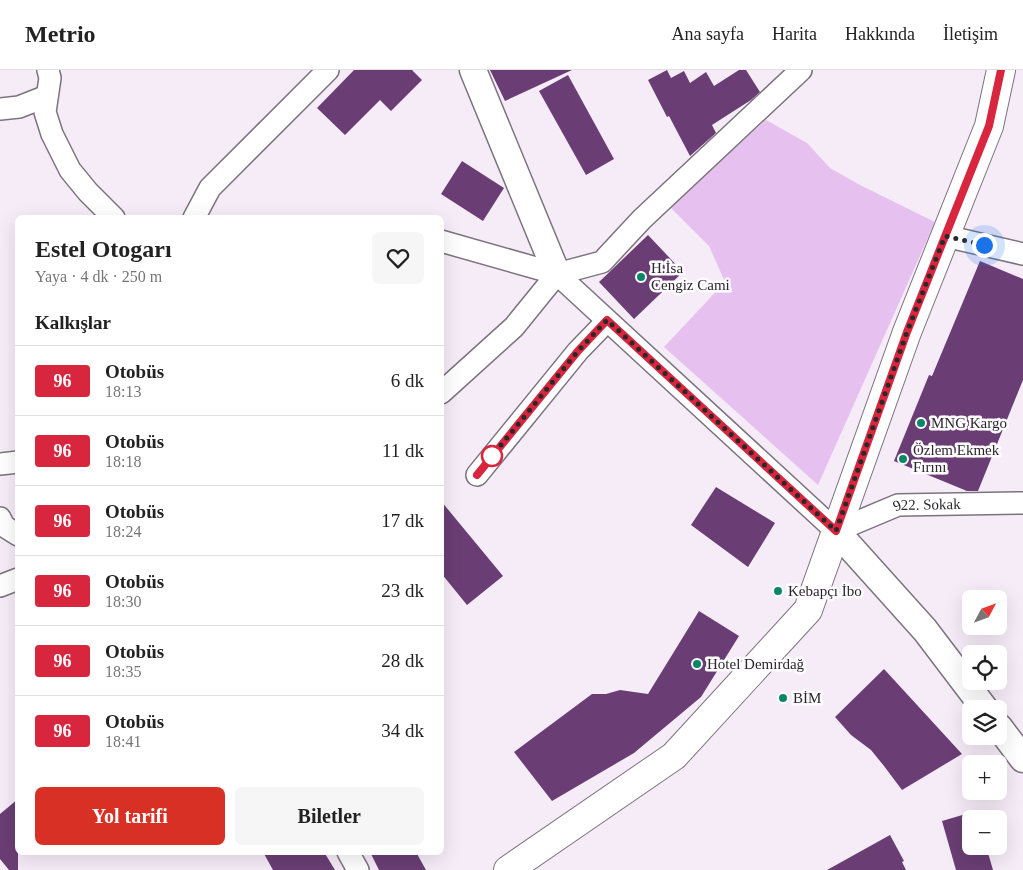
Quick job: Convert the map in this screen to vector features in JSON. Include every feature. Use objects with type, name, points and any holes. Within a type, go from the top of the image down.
[{"type":"main road","points":[[508,870],[674,756],[808,610],[907,332],[989,126],[1001,70]]},
{"type":"street","points":[[48,70],[50,78],[45,112],[52,134],[70,170],[88,192],[111,215]]},
{"type":"street","points":[[196,215],[210,188],[328,70]]},
{"type":"street","points":[[473,70],[557,274],[836,531],[925,630],[978,700]]},
{"type":"street","points":[[444,242],[557,274],[602,262],[642,219],[801,70]]},
{"type":"street","points":[[0,109],[19,107],[47,96]]},
{"type":"street","points":[[945,236],[1023,254]]},
{"type":"street","points":[[444,390],[514,327],[557,274]]},
{"type":"street","points":[[477,475],[578,351],[607,320]]},
{"type":"street","points":[[0,464],[15,462]]},
{"type":"street","name":"922. Sokak","points":[[836,531],[898,505],[1023,503]]},
{"type":"street","points":[[0,518],[4,526],[15,533]]},
{"type":"street","points":[[0,586],[15,580]]},
{"type":"street","points":[[1007,738],[1023,759]]},
{"type":"street","points":[[350,855],[358,870]]},
{"type":"shaded area","points":[[766,120],[807,143],[830,168],[935,222],[818,485],[664,347],[725,282],[709,246],[669,206]]},
{"type":"building","points":[[354,70],[412,70],[422,80],[391,111],[380,100],[345,135],[317,108]]},
{"type":"building","points":[[490,70],[572,70],[505,101]]},
{"type":"building","points":[[667,70],[671,78],[684,71],[690,83],[706,72],[714,86],[739,70],[746,70],[760,92],[712,125],[716,133],[690,156],[648,80]]},
{"type":"building","points":[[568,75],[614,159],[586,175],[539,91]]},
{"type":"building","points":[[462,161],[504,188],[483,221],[441,194]]},
{"type":"building","name":"H.İsa Cengiz Cami","points":[[648,235],[683,272],[634,319],[599,282]]},
{"type":"building","points":[[980,261],[1023,279],[1023,380],[978,491],[967,491],[894,461],[929,375],[932,376]]},
{"type":"building","points":[[716,487],[775,523],[748,567],[691,525]]},
{"type":"building","points":[[444,505],[503,576],[467,605],[444,577]]},
{"type":"building","points":[[699,611],[739,636],[701,697],[634,753],[552,801],[514,752],[592,694],[606,694],[620,690],[648,694]]},
{"type":"building","points":[[884,669],[962,754],[902,790],[871,750],[851,735],[835,717]]},
{"type":"building","points":[[15,802],[15,855],[18,855],[18,870],[9,870],[0,859],[0,814]]},
{"type":"building","points":[[962,815],[962,855],[989,855],[993,870],[956,870],[942,821]]},
{"type":"building","points":[[890,835],[904,861],[902,862],[906,870],[827,870]]},
{"type":"building","points":[[265,855],[326,855],[335,870],[273,870]]},
{"type":"building","points":[[372,855],[418,855],[426,870],[379,870]]},
{"type":"bus line","name":"96","points":[[477,475],[578,351],[607,320],[836,531],[907,332],[989,126],[1001,70]]},
{"type":"place","name":"H.İsa Cengiz Cami","points":[[641,277]]},
{"type":"place","name":"MNG Kargo","points":[[921,423]]},
{"type":"place","name":"Özlem Ekmek Fırını","points":[[903,459]]},
{"type":"place","name":"Kebapçı İbo","points":[[778,591]]},
{"type":"place","name":"Hotel Demirdağ","points":[[697,664]]},
{"type":"place","name":"BİM","points":[[783,698]]},
{"type":"route","points":[[492,456],[488,461],[578,351],[607,320],[836,531],[907,332],[945,236],[984,245]]}]
